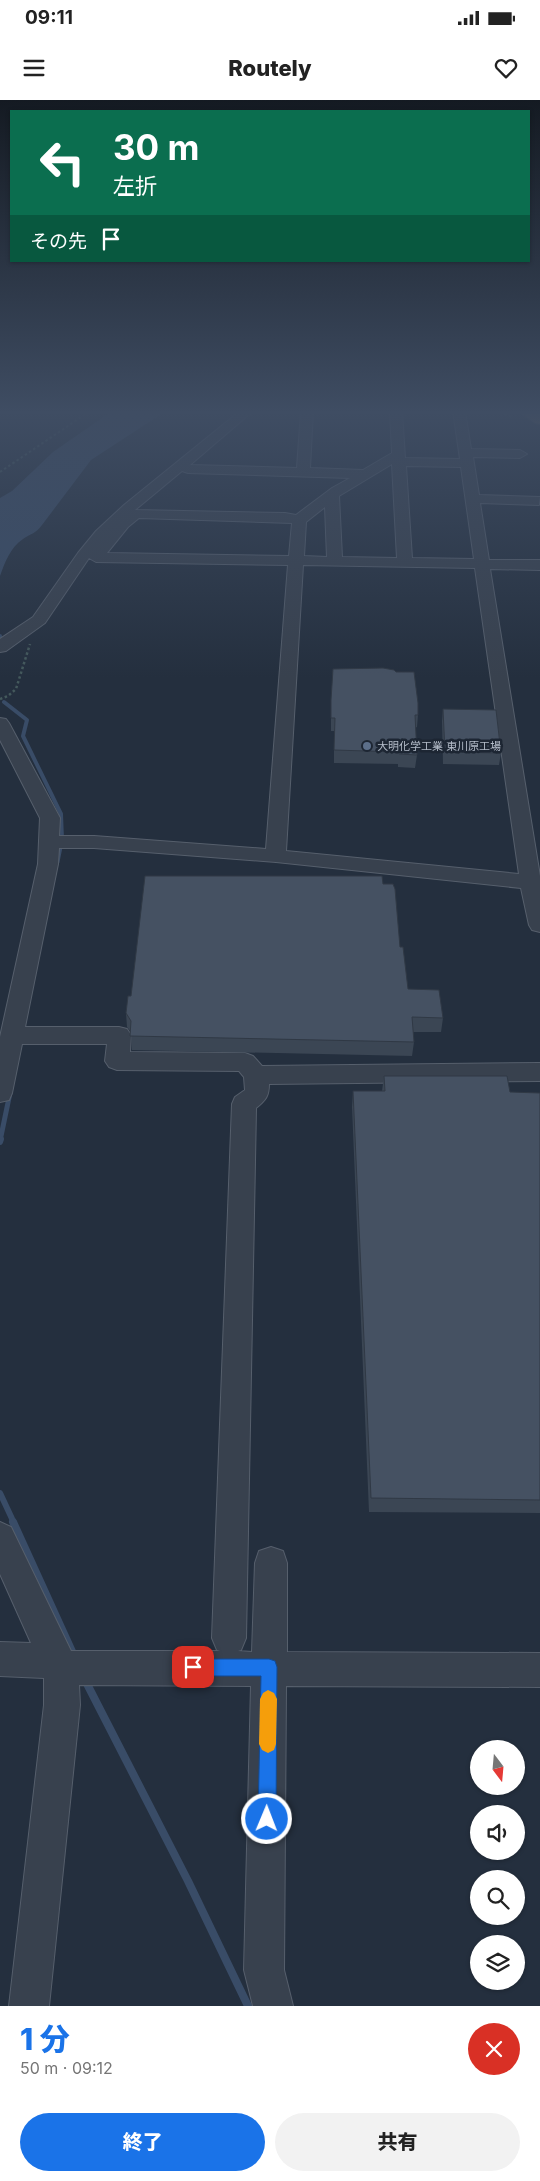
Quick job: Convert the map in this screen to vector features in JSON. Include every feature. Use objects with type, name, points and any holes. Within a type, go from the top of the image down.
[{"type":"street","points":[[3,645],[39,620],[83,556],[101,534],[139,500]]},
{"type":"street","points":[[152,500],[123,524],[96,557],[540,565]]},
{"type":"street","points":[[276,856],[299,520],[325,500]]},
{"type":"street","points":[[332,500],[335,562]]},
{"type":"street","points":[[401,500],[405,562]]},
{"type":"street","points":[[473,500],[535,883],[540,925]]},
{"type":"street","points":[[136,514],[285,517],[299,520]]},
{"type":"street","points":[[0,723],[50,818],[57,842],[48,864],[20,1036],[0,1093]]},
{"type":"street","points":[[57,842],[276,856],[535,883]]},
{"type":"street","points":[[20,1036],[119,1035],[117,1062],[245,1062],[256,1075],[257,1094],[244,1104],[229,1638]]},
{"type":"street","points":[[256,1075],[540,1072]]},
{"type":"street","points":[[0,1538],[62,1668],[62,1705],[29,2006]]},
{"type":"street","points":[[271,1563],[264,1970],[274,2006]]},
{"type":"street","points":[[0,1660],[43,1660],[62,1668],[269,1667],[540,1670]]},
{"type":"path","points":[[0,699],[8,696],[16,689],[20,669],[39,620]]},
{"type":"water","points":[[0,500],[61,500],[40,528],[23,539],[11,551],[0,576]]},
{"type":"building","points":[[383,668],[396,672],[414,672],[418,703],[418,715],[415,715],[417,755],[399,754],[399,752],[334,750],[335,718],[331,718],[333,669]]},
{"type":"building","points":[[443,709],[496,710],[501,753],[445,752]]},
{"type":"building","points":[[145,876],[382,876],[383,884],[393,884],[395,889],[400,947],[403,947],[408,989],[439,990],[443,1018],[412,1017],[414,1042],[130,1036],[131,1021],[126,1013],[128,996],[131,996]]},
{"type":"building","points":[[384,1076],[507,1076],[510,1092],[540,1093],[540,1500],[371,1498],[353,1091],[385,1091]]},
{"type":"waterway","points":[[4,702],[27,720],[23,736],[61,814],[62,837]]},
{"type":"waterway","points":[[57,862],[62,837]]},
{"type":"waterway","points":[[0,1141],[10,1093]]},
{"type":"waterway","points":[[0,1493],[14,1523]]},
{"type":"waterway","points":[[13,1522],[74,1656]]},
{"type":"waterway","points":[[85,1680],[188,1881],[248,2006]]},
{"type":"slow traffic","points":[[268,1699],[268,1744]]},
{"type":"place","name":"大明化学工業 東川原工場","points":[[367,746]]},
{"type":"route","points":[[193,1667],[269,1667],[267,1819]]}]
